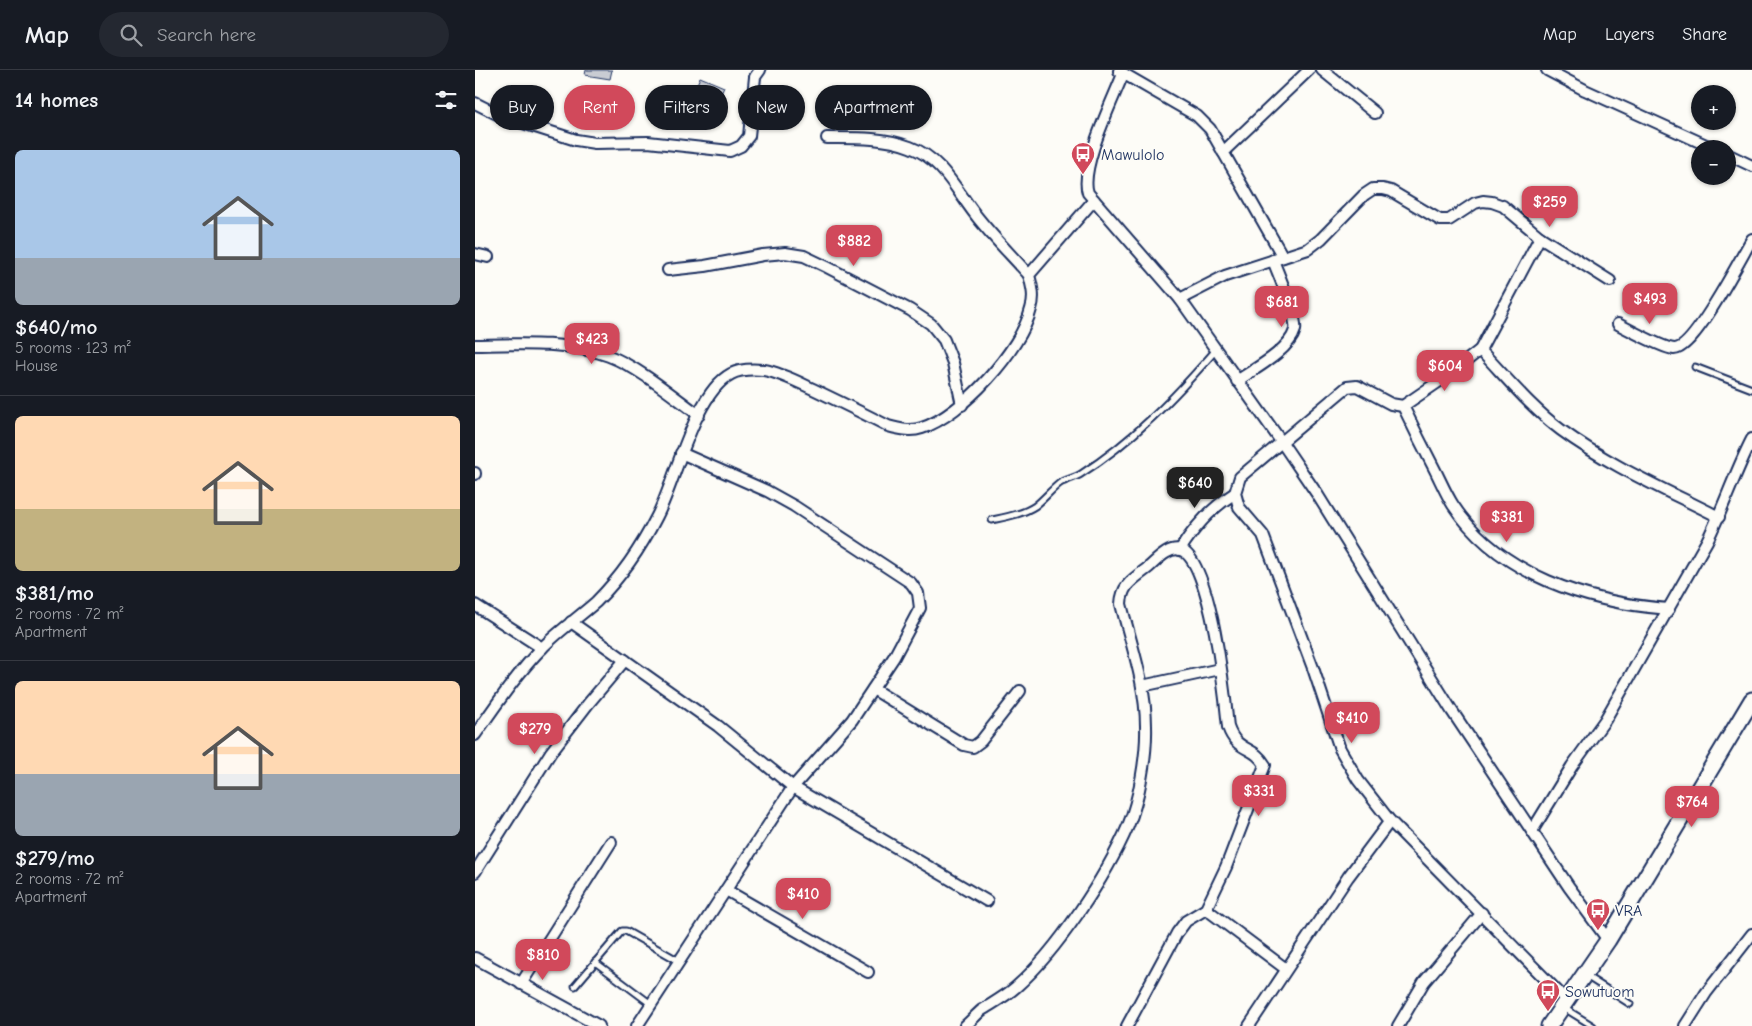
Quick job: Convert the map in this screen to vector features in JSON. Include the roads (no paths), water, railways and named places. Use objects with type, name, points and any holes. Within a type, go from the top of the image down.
[{"type":"street","points":[[475,103],[501,116],[576,140],[595,143],[648,142],[730,151],[741,146],[749,136],[755,77],[759,70]]},
{"type":"street","points":[[1223,152],[1309,70]]},
{"type":"street","points":[[1322,70],[1375,113]]},
{"type":"street","points":[[1547,70],[1585,90],[1695,140]]},
{"type":"street","points":[[1237,381],[1289,343],[1295,329],[1294,315],[1278,259],[1211,129],[1197,116],[1121,72],[1088,163],[1085,187],[1094,200],[1180,299],[1215,351],[1281,442],[1317,494],[1447,703],[1532,831],[1608,940]]},
{"type":"street","points":[[475,735],[478,723],[542,648],[595,602],[619,578],[638,550],[668,494],[681,453],[699,414],[709,395],[721,382],[732,374],[748,370],[765,370],[785,376],[888,426],[906,430],[921,428],[962,405],[983,385],[997,368],[1023,328],[1031,310],[1034,294],[1029,275],[976,216],[943,170],[928,156],[911,147],[893,142],[827,138]]},
{"type":"street","points":[[1736,158],[1752,166]]},
{"type":"street","points":[[1180,299],[1225,276],[1302,251],[1315,244],[1364,195],[1373,189],[1383,188],[1441,220],[1449,220],[1475,203],[1483,201],[1503,206],[1540,237],[1610,281]]},
{"type":"street","points":[[1029,275],[1094,200]]},
{"type":"street","points":[[1540,237],[1480,350],[1447,376],[1403,406],[1391,404],[1357,386],[1347,387],[1240,477],[1235,492],[1239,507],[1263,535],[1313,668],[1340,749],[1358,780],[1390,821],[1482,913],[1563,1003]]},
{"type":"street","points":[[1618,324],[1665,346],[1674,349],[1681,348],[1695,334],[1752,239]]},
{"type":"street","points":[[667,270],[705,266],[763,255],[785,253],[805,256],[911,310],[931,324],[944,340],[953,362],[962,405]]},
{"type":"street","points":[[475,254],[488,257]]},
{"type":"street","points":[[475,345],[568,346],[609,356],[629,367],[699,414]]},
{"type":"street","points":[[1480,350],[1537,411],[1561,430],[1621,468],[1719,517]]},
{"type":"street","points":[[1403,406],[1452,504],[1474,532],[1498,552],[1529,572],[1571,590],[1627,605],[1669,609]]},
{"type":"street","points":[[1532,831],[1572,766],[1605,720],[1669,609],[1719,517],[1733,478],[1752,439]]},
{"type":"street","points":[[641,1025],[651,1004],[793,787],[833,744],[873,689],[911,627],[919,608],[918,593],[911,583],[794,506],[767,491],[681,453]]},
{"type":"street","points":[[1181,550],[1192,531],[1211,509],[1235,492]]},
{"type":"street","points":[[965,1026],[980,1012],[1016,988],[1045,956],[1102,876],[1128,826],[1142,775],[1146,726],[1141,686],[1121,604],[1122,592],[1128,584],[1170,550],[1181,550],[1190,556],[1206,593],[1216,631],[1228,727],[1232,738],[1240,746],[1261,757],[1265,765],[1226,867],[1206,909],[1186,921],[1177,933],[1127,1026]]},
{"type":"street","points":[[475,604],[542,648]]},
{"type":"street","points":[[571,622],[718,726],[793,787],[987,901]]},
{"type":"street","points":[[475,872],[556,746],[581,712],[625,660]]},
{"type":"street","points":[[1141,686],[1221,669]]},
{"type":"street","points":[[873,689],[965,745],[973,747],[981,741],[1020,691]]},
{"type":"street","points":[[1549,1026],[1608,940],[1752,700]]},
{"type":"street","points":[[1249,1026],[1348,877],[1390,821]]},
{"type":"street","points":[[521,984],[611,842]]},
{"type":"street","points":[[726,890],[868,972]]},
{"type":"street","points":[[1206,909],[1286,969]]},
{"type":"street","points":[[1398,1026],[1424,982],[1482,913]]},
{"type":"street","points":[[1685,1026],[1706,993],[1752,934]]},
{"type":"street","points":[[475,958],[599,1026]]},
{"type":"lane","points":[[992,520],[1021,513],[1034,507],[1061,482],[1080,475],[1120,445],[1158,413],[1215,351]]},
{"type":"lane","points":[[1695,367],[1752,389]]},
{"type":"lane","points":[[575,986],[622,931],[626,931],[679,961]]},
{"type":"lane","points":[[595,962],[651,1004]]},
{"type":"lane","points":[[1584,974],[1630,1004]]},
{"type":"lane","points":[[1563,1003],[1593,1026]]},
{"type":"place","name":"Mawulolo","points":[[1083,175]]},
{"type":"place","name":"VRA","points":[[1598,931]]},
{"type":"place","name":"Sowutuom","points":[[1548,1012]]}]
